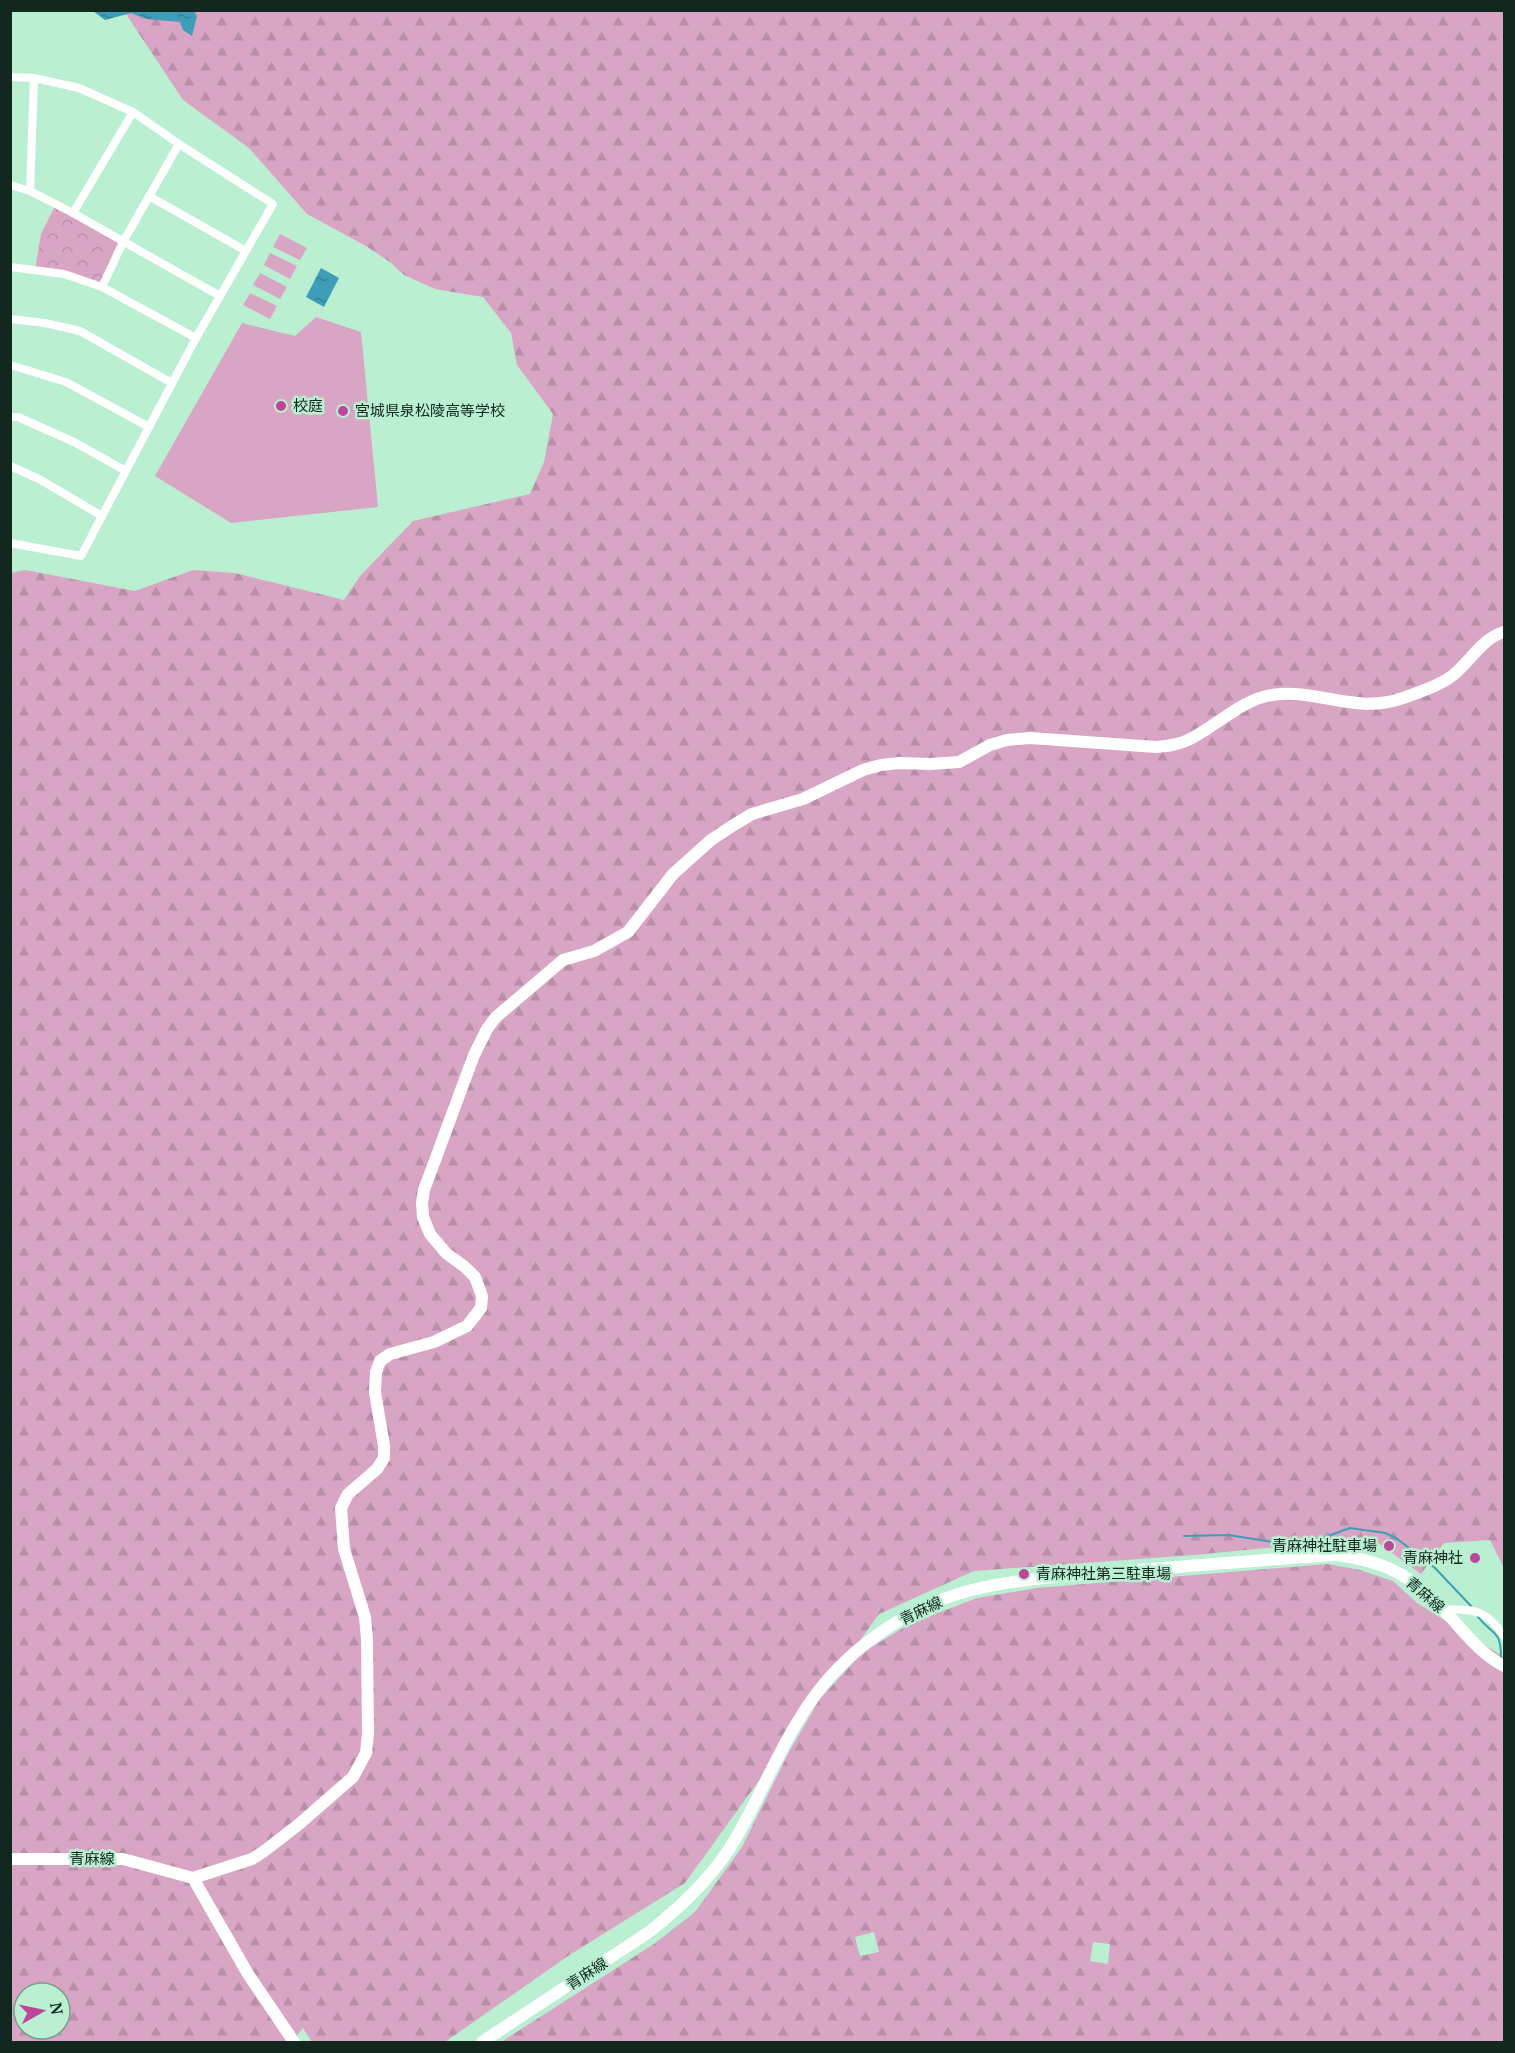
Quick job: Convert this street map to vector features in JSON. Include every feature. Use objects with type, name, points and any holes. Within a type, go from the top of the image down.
[{"type":"street","points":[[10,77],[34,78],[79,88],[133,112],[273,204],[196,338],[81,556],[10,543]]},
{"type":"street","points":[[30,191],[34,78]]},
{"type":"street","points":[[73,213],[133,112]]},
{"type":"street","points":[[102,287],[123,242],[179,144]]},
{"type":"street","points":[[10,185],[30,191],[73,213],[220,296]]},
{"type":"street","points":[[149,196],[246,251]]},
{"type":"street","points":[[10,267],[64,274],[102,287],[196,338]]},
{"type":"street","points":[[10,319],[45,323],[80,331],[172,383]]},
{"type":"street","points":[[10,365],[66,382],[149,427]]},
{"type":"street","points":[[10,417],[18,417],[74,442],[126,471]]},
{"type":"street","points":[[10,466],[39,479],[102,516]]},
{"type":"street","points":[[289,2039],[248,1974],[193,1878],[233,1863],[252,1859],[263,1852],[353,1777],[366,1753],[368,1640],[365,1617],[344,1549],[341,1508],[348,1494],[378,1469],[384,1458],[375,1392],[376,1372],[380,1361],[390,1354],[448,1336],[466,1326],[481,1308],[482,1296],[475,1277],[446,1253],[430,1234],[423,1216],[422,1203],[424,1190],[474,1055],[496,1017],[563,960],[594,951],[628,932],[673,874],[711,840],[752,814],[803,799],[863,770],[899,763],[959,762],[990,745],[1007,740],[1030,738],[1156,747],[1172,746],[1187,741],[1238,709],[1269,695],[1298,694],[1352,704],[1387,703],[1402,699],[1449,678],[1476,652],[1498,634],[1504,632]]},
{"type":"street","name":"青麻線","points":[[482,2043],[649,1932],[674,1912],[716,1867],[736,1839],[797,1723],[817,1693],[840,1666],[872,1639],[908,1616],[937,1602],[971,1590],[1031,1580],[1336,1555],[1364,1558],[1391,1568],[1413,1581],[1443,1609],[1480,1650],[1504,1666]]},
{"type":"street","points":[[1443,1609],[1481,1612],[1496,1624],[1504,1636]]},
{"type":"street","name":"青麻線","points":[[10,1859],[123,1859],[193,1878]]},
{"type":"green space","points":[[124,11],[1504,11],[1504,1568],[1490,1540],[1444,1543],[1421,1574],[1377,1542],[1340,1541],[1194,1555],[974,1571],[879,1614],[685,1883],[571,1954],[445,2042],[312,2042],[303,2028],[292,2042],[11,2042],[11,573],[25,570],[135,591],[193,570],[235,573],[344,600],[360,576],[413,521],[530,494],[544,462],[553,414],[517,365],[511,333],[483,297],[435,289],[404,275],[390,262],[366,246],[307,214],[249,148],[183,100]]},
{"type":"green space","points":[[56,204],[123,242],[102,287],[35,270],[41,234]]},
{"type":"green space","points":[[280,234],[307,248],[300,260],[273,247]]},
{"type":"green space","points":[[270,253],[297,266],[290,279],[264,265]]},
{"type":"green space","points":[[260,273],[287,287],[280,299],[253,285]]},
{"type":"green space","points":[[250,293],[277,306],[270,319],[243,305]]},
{"type":"green space","name":"校庭","points":[[316,317],[361,332],[378,507],[231,523],[155,476],[242,323],[295,336]]},
{"type":"green space","points":[[1328,1564],[1360,1570],[1393,1581],[1417,1603],[1504,1657],[1504,2042],[501,2042],[654,1944],[695,1912],[742,1847],[789,1752],[819,1700],[862,1653],[903,1628],[977,1598],[1037,1588]],"holes":[[[874,1932],[879,1952],[860,1956],[855,1937]],[[1093,1942],[1110,1944],[1108,1964],[1090,1961]]]},
{"type":"water","points":[[93,11],[194,11],[197,16],[192,36],[183,30],[180,22],[146,19],[131,13],[105,20]]},
{"type":"water","points":[[321,268],[339,278],[324,307],[306,297]]},
{"type":"waterway","points":[[1184,1536],[1229,1535],[1291,1545],[1314,1541],[1350,1528],[1385,1533],[1396,1538],[1435,1568],[1471,1606]]},
{"type":"waterway","points":[[1478,1617],[1495,1633],[1501,1648],[1501,1657]]},
{"type":"place","name":"校庭","points":[[281,406]]},
{"type":"place","name":"宮城県泉松陵高等学校","points":[[343,411]]},
{"type":"place","name":"青麻神社駐車場","points":[[1389,1546]]},
{"type":"place","name":"青麻神社","points":[[1475,1558]]},
{"type":"place","name":"青麻神社第三駐車場","points":[[1024,1574]]}]
